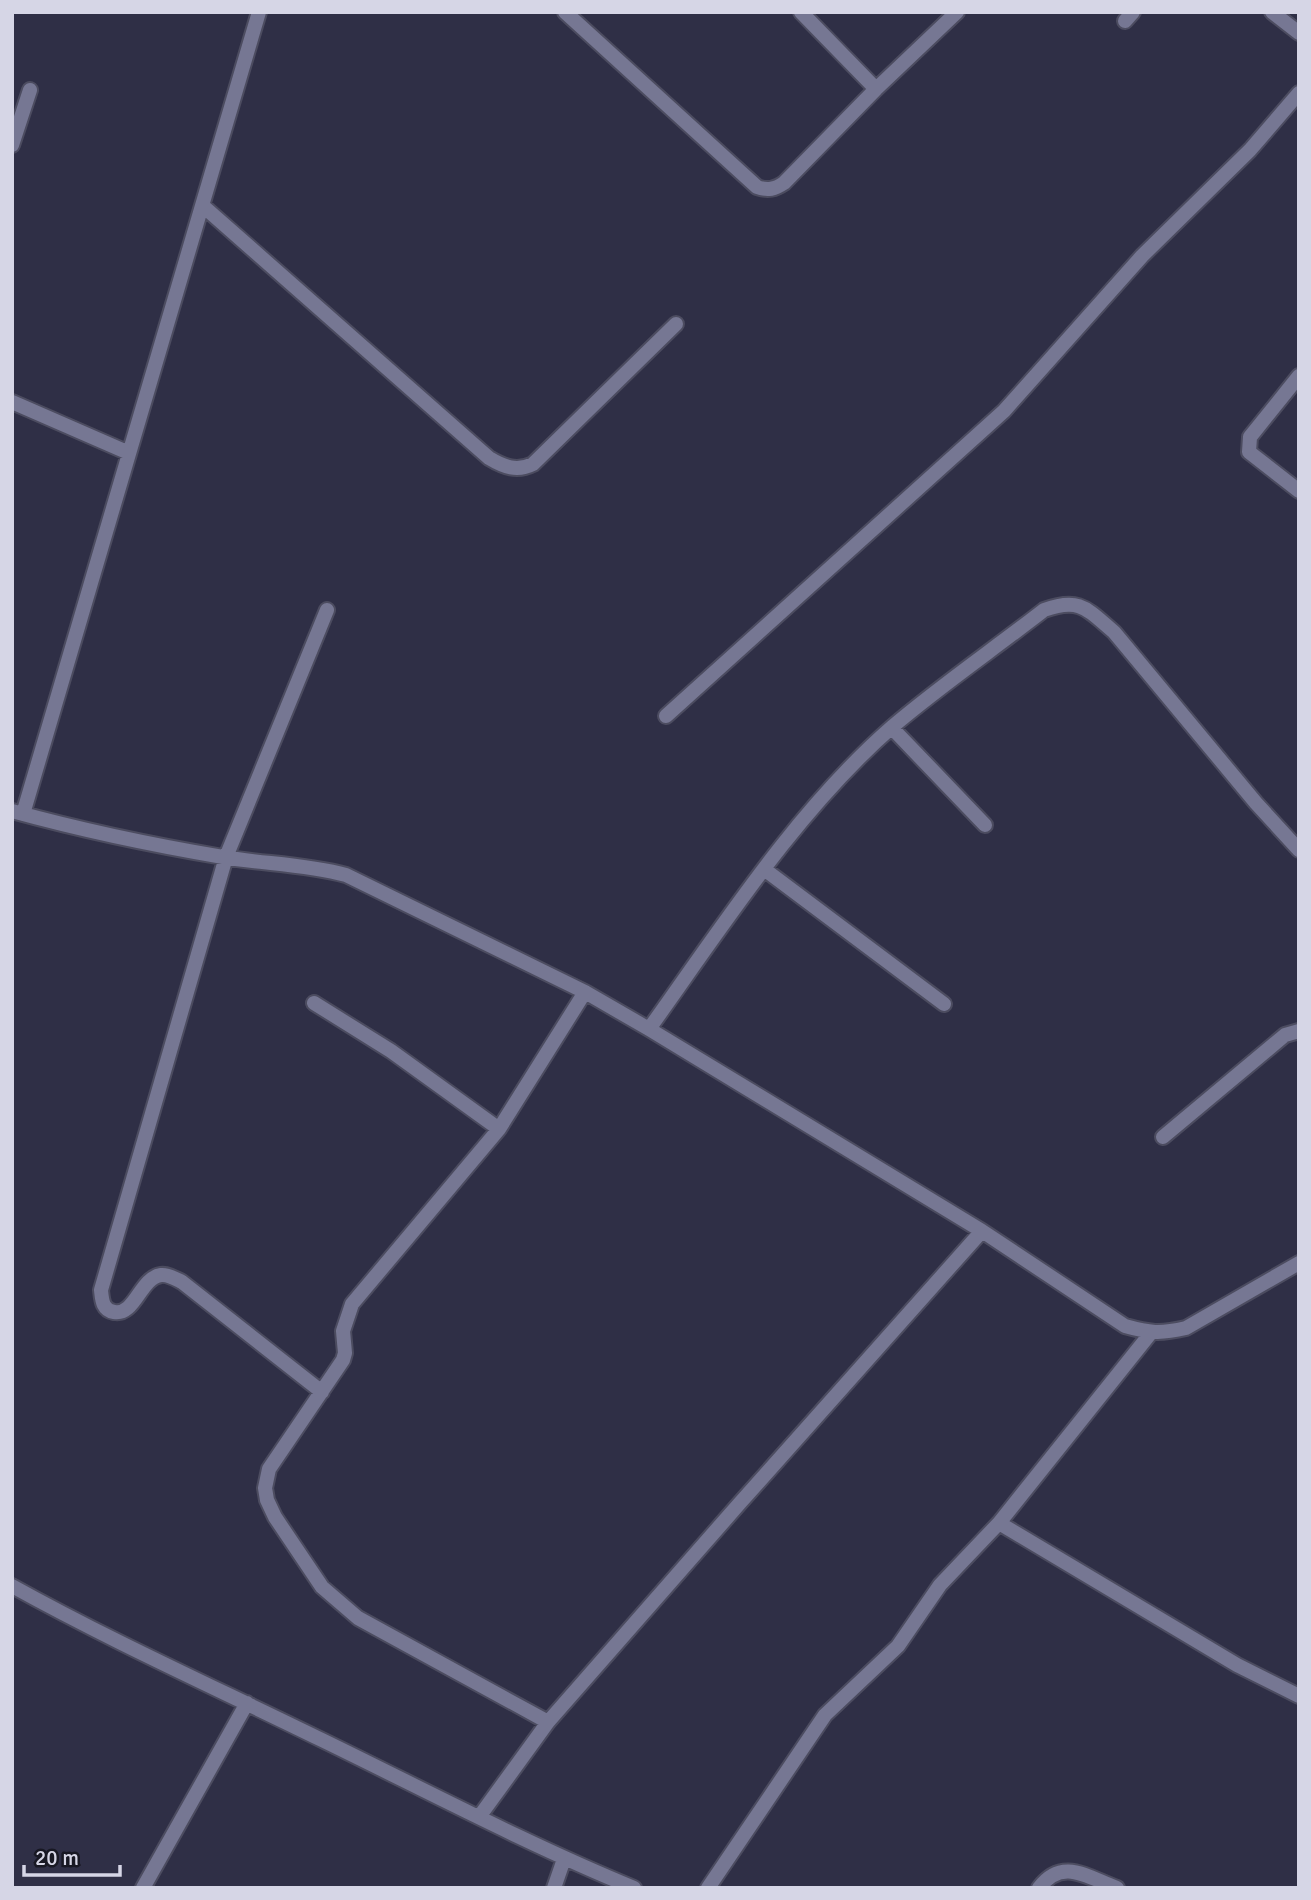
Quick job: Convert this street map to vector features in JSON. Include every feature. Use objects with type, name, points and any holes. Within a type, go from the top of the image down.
[{"type":"street","points":[[258,12],[129,453],[18,813],[126,838],[226,857],[317,867],[345,875],[585,992],[649,1029],[982,1231],[1125,1326],[1150,1334],[1186,1328],[1299,1263]]},
{"type":"street","points":[[565,12],[757,187],[766,190],[784,183],[876,89],[957,12]]},
{"type":"street","points":[[801,12],[876,89]]},
{"type":"street","points":[[1272,12],[1299,33]]},
{"type":"street","points":[[12,145],[30,90]]},
{"type":"street","points":[[666,716],[1004,411],[1142,256],[1242,158],[1299,93]]},
{"type":"street","points":[[203,206],[489,458],[501,465],[524,469],[533,464],[676,324]]},
{"type":"street","points":[[1299,376],[1248,444],[1249,452],[1299,491]]},
{"type":"street","points":[[12,402],[129,453]]},
{"type":"street","points":[[649,1029],[764,869],[834,785],[892,728],[1044,610],[1072,603],[1086,609],[1114,632],[1256,803],[1299,850]]},
{"type":"street","points":[[322,1392],[171,1276],[160,1275],[152,1279],[124,1311],[117,1313],[107,1310],[102,1303],[101,1290],[226,857],[327,610]]},
{"type":"street","points":[[892,728],[985,825]]},
{"type":"street","points":[[764,869],[944,1004]]},
{"type":"street","points":[[548,1723],[358,1618],[321,1587],[275,1517],[265,1488],[269,1469],[343,1360],[343,1331],[352,1304],[499,1129],[585,992]]},
{"type":"street","points":[[314,1003],[391,1051],[499,1129]]},
{"type":"street","points":[[1163,1137],[1285,1035],[1299,1031]]},
{"type":"street","points":[[479,1817],[548,1723],[748,1493],[982,1231]]},
{"type":"street","points":[[708,1888],[825,1715],[898,1646],[940,1585],[999,1523],[1150,1334]]},
{"type":"street","points":[[999,1523],[1237,1665],[1299,1696]]},
{"type":"street","points":[[12,1586],[92,1630],[247,1703],[564,1860],[634,1888]]},
{"type":"street","points":[[143,1888],[247,1703]]},
{"type":"street","points":[[554,1888],[564,1860]]},
{"type":"street","points":[[1039,1888],[1047,1877],[1061,1870],[1076,1872],[1117,1888]]}]
